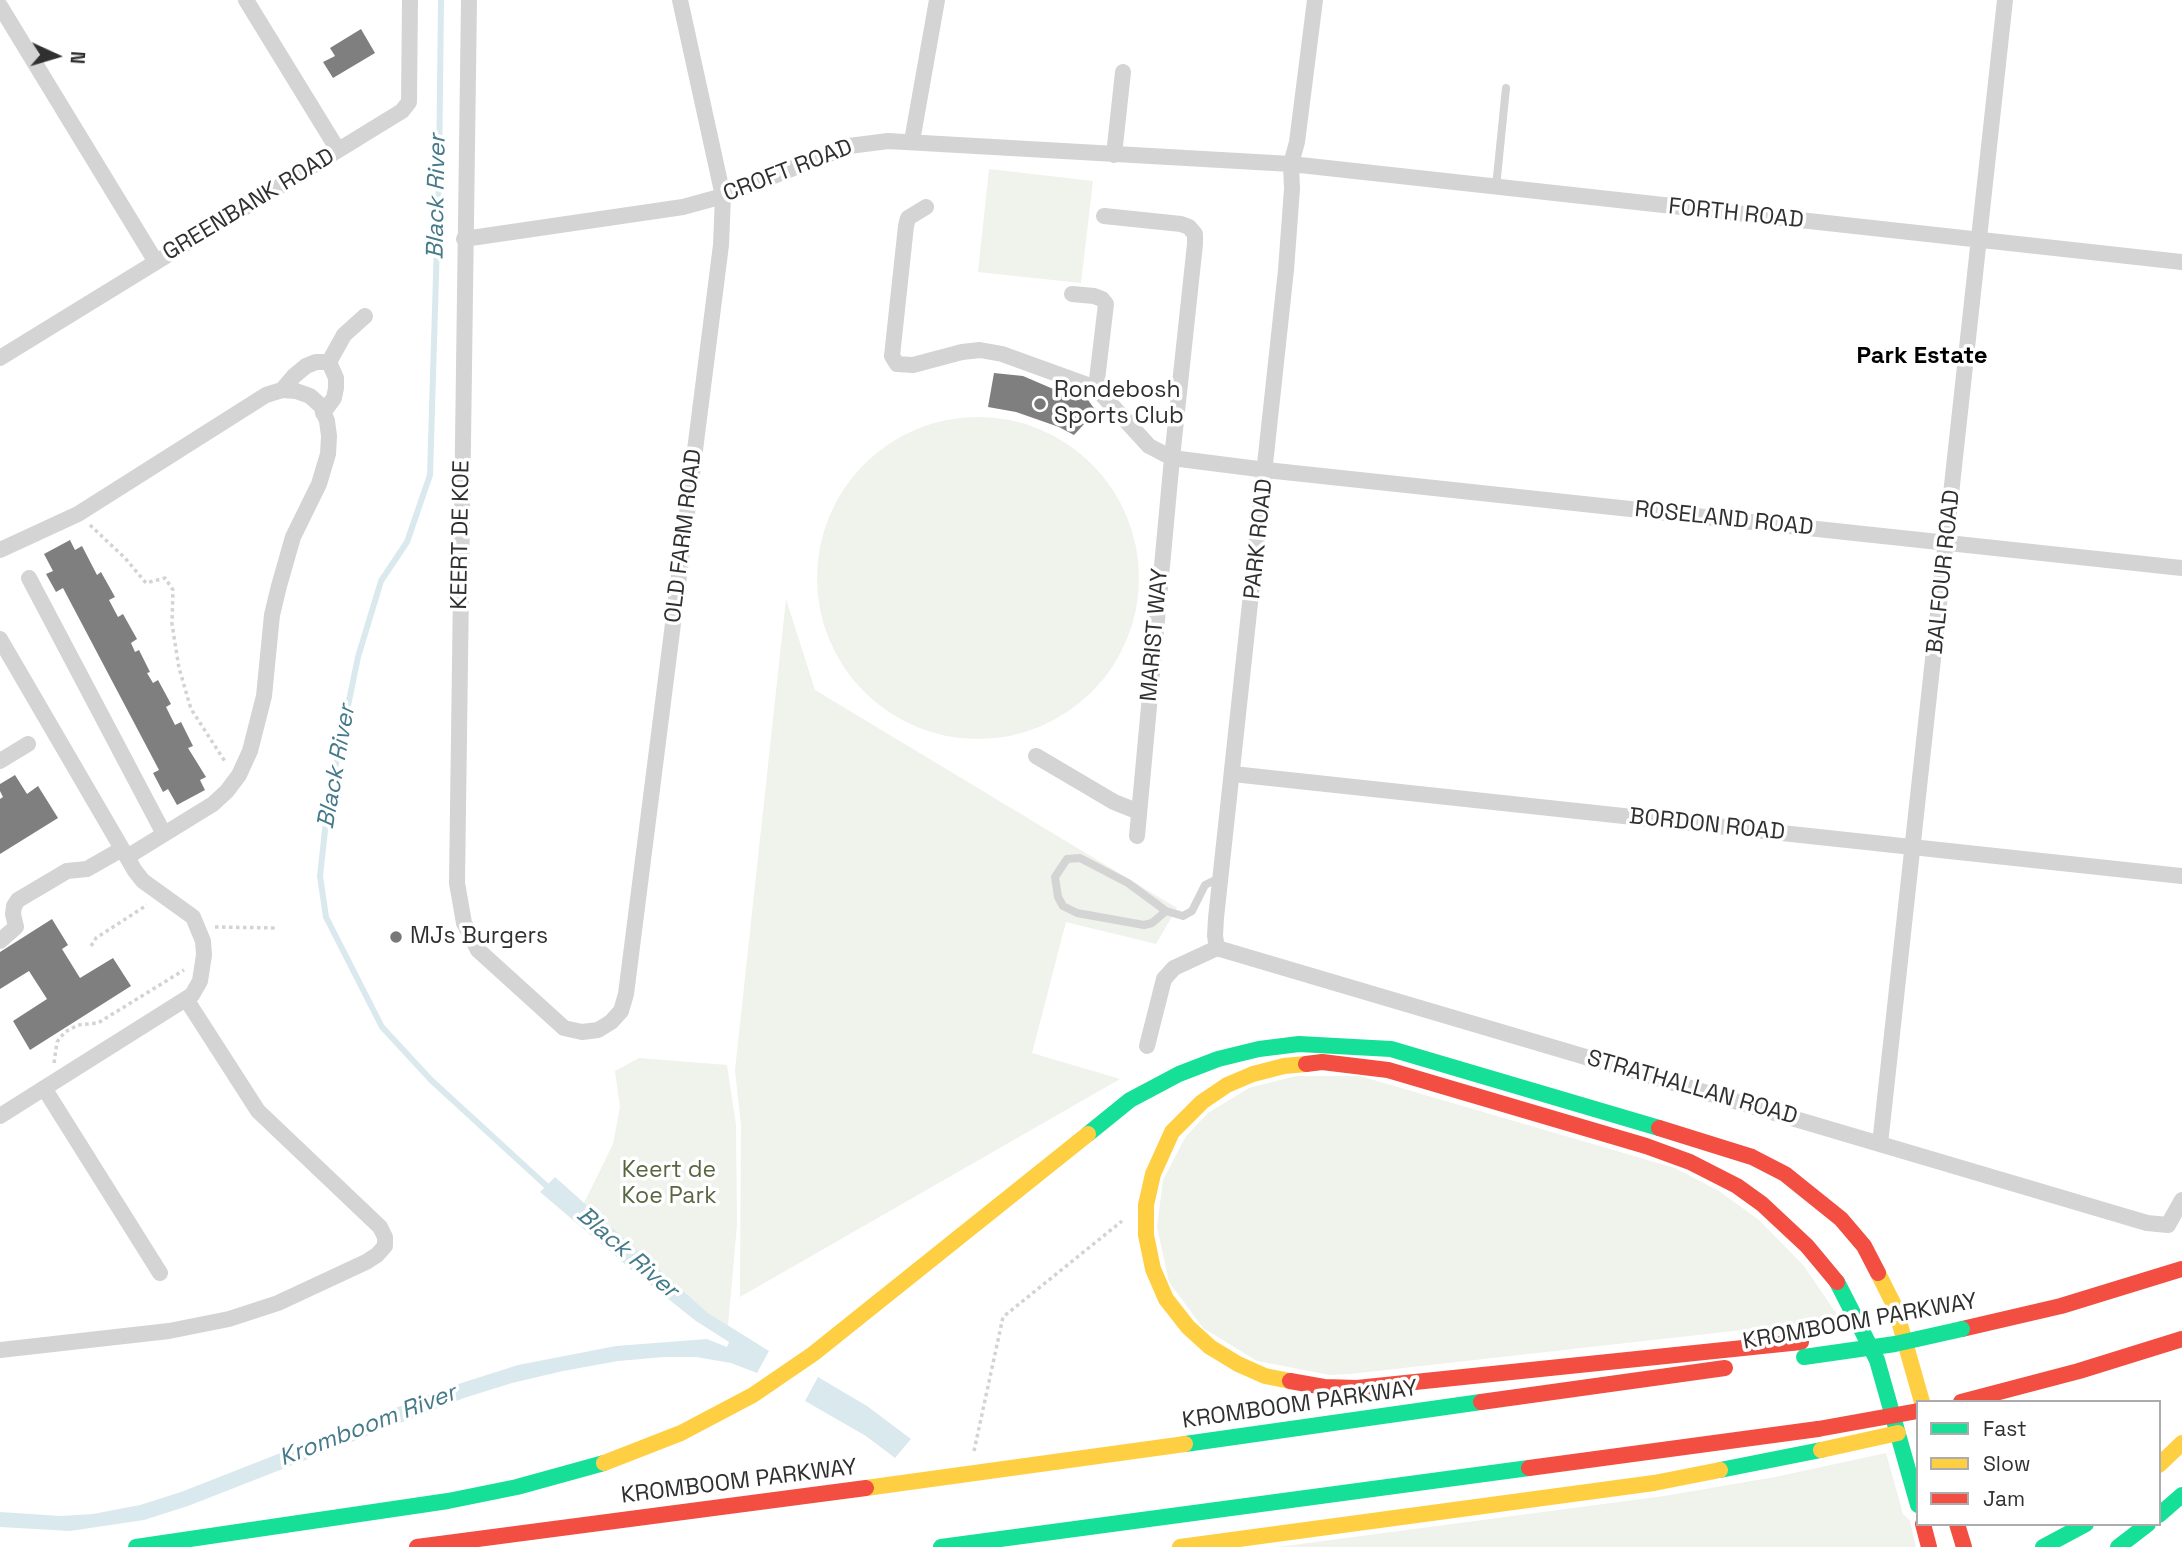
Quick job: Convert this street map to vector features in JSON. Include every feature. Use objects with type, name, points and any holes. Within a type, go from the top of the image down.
[{"type":"main road","points":[[136,1547],[448,1501],[517,1487],[594,1466],[681,1433],[752,1395],[813,1354],[1130,1100],[1179,1074],[1218,1059],[1259,1049],[1299,1044],[1391,1049],[1719,1146],[1752,1157],[1785,1174],[1841,1219],[1864,1246],[1895,1307],[1921,1400]]},
{"type":"main road","points":[[1802,1350],[1357,1388],[1324,1387],[1265,1376],[1210,1347],[1188,1327],[1166,1299],[1153,1269],[1146,1235],[1146,1205],[1153,1174],[1172,1132],[1202,1102],[1227,1085],[1284,1066],[1322,1062],[1388,1070],[1646,1146],[1690,1162],[1737,1186],[1762,1204],[1807,1246],[1842,1288],[1877,1360],[1916,1498]]},
{"type":"main road","name":"KROMBOOM PARKWAY","points":[[1778,1361],[1802,1350],[1895,1344],[2009,1320],[2182,1269]]},
{"type":"main road","points":[[1968,1400],[2109,1363],[2182,1339]]},
{"type":"main road","points":[[2022,1400],[2071,1385],[2109,1363]]},
{"type":"main road","name":"KROMBOOM PARKWAY","points":[[417,1547],[973,1474],[1738,1366]]},
{"type":"main road","points":[[941,1547],[1818,1429],[1916,1411]]},
{"type":"main road","points":[[1180,1547],[1654,1483],[1916,1428]]},
{"type":"main road","points":[[2161,1463],[2182,1443]]},
{"type":"main road","points":[[2161,1513],[2182,1494]]},
{"type":"main road","points":[[1924,1526],[1929,1547]]},
{"type":"main road","points":[[1958,1526],[1964,1547]]},
{"type":"main road","points":[[2043,1547],[2081,1526]]},
{"type":"main road","points":[[2118,1547],[2145,1526]]},
{"type":"street","points":[[246,0],[338,150]]},
{"type":"street","name":"GREENBANK ROAD","points":[[0,358],[394,117],[409,102],[410,0]]},
{"type":"street","name":"KEERT DE KOE","points":[[469,0],[457,883],[464,923],[478,950],[564,1028]]},
{"type":"street","name":"OLD FARM ROAD","points":[[564,1028],[582,1032],[598,1030],[611,1022],[621,1011],[626,994],[721,245],[723,195],[680,0]]},
{"type":"street","points":[[912,141],[937,0]]},
{"type":"street","name":"PARK ROAD","points":[[1217,948],[1215,936],[1221,877],[1286,270],[1292,190],[1291,164],[1297,142],[1315,0]]},
{"type":"street","name":"BALFOUR ROAD","points":[[1880,1144],[2005,0]]},
{"type":"street","points":[[0,6],[156,262]]},
{"type":"street","points":[[1114,155],[1123,72]]},
{"type":"street","name":"CROFT ROAD","points":[[464,239],[683,207],[723,195],[849,146],[872,141],[912,141],[1291,164]]},
{"type":"street","name":"FORTH ROAD","points":[[1291,164],[2182,262]]},
{"type":"street","points":[[926,207],[908,218],[906,226],[892,356],[897,364],[913,365],[962,352],[990,351],[1096,387],[1141,438],[1158,452],[1172,458]]},
{"type":"street","name":"MARIST WAY","points":[[1104,216],[1181,224],[1189,227],[1195,234],[1137,836]]},
{"type":"street","points":[[1072,294],[1094,296],[1106,304],[1096,387]]},
{"type":"street","points":[[329,362],[344,335],[365,316]]},
{"type":"street","points":[[282,390],[306,366],[316,362],[329,362]]},
{"type":"street","points":[[323,413],[334,398],[336,388],[336,378],[329,362]]},
{"type":"street","points":[[0,550],[78,514],[266,395],[282,390],[296,391],[310,396],[321,406],[329,436],[325,467],[293,537],[285,563],[272,615],[264,696],[250,751],[239,775],[213,804],[164,834],[87,869],[67,871],[18,900],[13,914],[16,927],[0,941]]},
{"type":"street","name":"ROSELAND ROAD","points":[[1172,458],[2182,568]]},
{"type":"street","points":[[29,578],[164,834]]},
{"type":"street","points":[[0,639],[143,881],[192,917],[203,941],[202,969],[197,989],[186,999],[0,1116]]},
{"type":"street","points":[[0,761],[28,744]]},
{"type":"street","points":[[1036,756],[1114,802],[1139,812]]},
{"type":"street","name":"BORDON ROAD","points":[[1233,774],[2182,876]]},
{"type":"street","points":[[1147,1046],[1164,979],[1174,968],[1217,948]]},
{"type":"street","name":"STRATHALLAN ROAD","points":[[1217,948],[2147,1223],[2168,1225],[2182,1200]]},
{"type":"street","points":[[0,1350],[169,1332],[229,1318],[278,1303],[366,1262],[385,1247],[385,1237],[380,1227],[258,1111],[186,999]]},
{"type":"street","points":[[44,1088],[160,1273]]},
{"type":"lane","points":[[1496,187],[1506,88]]},
{"type":"lane","points":[[1166,911],[1152,923],[1144,925],[1077,913],[1063,906],[1058,897],[1055,877],[1061,864],[1067,859],[1080,858],[1128,883],[1166,911],[1188,915],[1205,885],[1221,877]]},
{"type":"path","points":[[78,514],[125,558],[146,583],[165,578],[173,590],[172,624],[179,668],[191,709],[225,762],[239,775]]},
{"type":"path","points":[[91,946],[96,938],[152,902]]},
{"type":"path","points":[[213,927],[277,928]]},
{"type":"path","points":[[54,1068],[57,1042],[65,1032],[78,1025],[98,1023],[190,964]]},
{"type":"path","points":[[973,1474],[974,1446],[1003,1317],[1146,1205]]},
{"type":"green space","points":[[989,169],[1093,181],[1081,283],[978,272]]},
{"type":"green space","points":[[978,417],[1009,420],[1040,429],[1067,444],[1092,464],[1112,489],[1127,516],[1136,547],[1139,578],[1136,609],[1127,640],[1112,667],[1092,692],[1067,712],[1040,727],[1009,736],[978,739],[947,736],[916,727],[889,712],[864,692],[844,667],[829,640],[820,609],[817,578],[820,547],[829,516],[844,489],[864,464],[889,444],[916,429],[947,420]]},
{"type":"green space","points":[[786,599],[815,690],[1177,908],[1156,944],[1066,922],[1032,1053],[1120,1079],[740,1297],[741,1125],[735,1070]]},
{"type":"green space","name":"Keert de Koe Park","points":[[639,1058],[727,1065],[736,1125],[737,1224],[728,1326],[708,1313],[584,1203],[613,1144],[620,1107],[615,1071]]},
{"type":"green space","points":[[1296,1076],[1360,1076],[1675,1168],[1719,1191],[1759,1220],[1804,1266],[1840,1319],[1350,1374],[1330,1375],[1257,1361],[1203,1328],[1169,1282],[1157,1227],[1163,1180],[1186,1136],[1208,1113],[1249,1088]]},
{"type":"green space","points":[[1886,1453],[1903,1514],[1910,1521],[1916,1547],[1278,1547],[1664,1496],[1775,1477]]},
{"type":"water","name":"Kromboom River","points":[[555,1177],[708,1313],[769,1351],[757,1373],[731,1363],[696,1357],[618,1361],[563,1371],[464,1398],[188,1506],[144,1520],[70,1531],[0,1527],[0,1512],[61,1516],[93,1514],[140,1505],[181,1492],[449,1387],[518,1365],[616,1346],[707,1339],[727,1347],[729,1342],[696,1321],[633,1271],[540,1192]]},
{"type":"water","points":[[818,1377],[867,1406],[911,1439],[895,1458],[866,1436],[805,1401]]},
{"type":"building","points":[[361,29],[375,53],[333,78],[323,62],[335,56],[330,48]]},
{"type":"building","name":"Rondebosh Sports Club","points":[[994,373],[1023,376],[1065,394],[1066,389],[1088,400],[1096,411],[1074,435],[1016,412],[988,407]]},
{"type":"building","points":[[70,540],[75,550],[82,546],[97,575],[101,572],[115,597],[109,600],[118,617],[123,614],[137,639],[131,643],[135,652],[139,650],[153,683],[158,680],[171,704],[166,707],[175,725],[181,722],[193,746],[188,748],[206,777],[200,780],[205,790],[177,805],[168,789],[163,792],[153,773],[159,770],[63,588],[56,592],[46,574],[53,571],[44,554]]},
{"type":"building","points":[[15,775],[27,794],[38,786],[58,818],[0,854],[0,799],[3,797],[0,784]]},
{"type":"building","points":[[52,919],[68,945],[62,949],[80,978],[113,958],[131,986],[30,1050],[13,1021],[47,999],[29,971],[0,989],[0,952]]},
{"type":"waterway","name":"Black River","points":[[441,0],[430,475],[407,542],[381,581],[358,657],[328,803],[320,876],[326,917],[382,1027],[431,1080],[552,1191]]},
{"type":"traffic: fast","points":[[1088,1134],[1130,1100],[1179,1074],[1218,1059],[1259,1049],[1299,1044],[1391,1049],[1659,1128]]},
{"type":"traffic: fast","points":[[1837,1282],[1877,1360],[1916,1498]]},
{"type":"traffic: fast","points":[[1804,1357],[1895,1344],[1962,1329]]},
{"type":"traffic: fast","points":[[1185,1444],[1481,1402]]},
{"type":"traffic: fast","points":[[1720,1470],[1821,1450]]},
{"type":"traffic: fast","points":[[136,1547],[448,1501],[517,1487],[604,1463]]},
{"type":"traffic: fast","points":[[941,1547],[1529,1468]]},
{"type":"traffic: fast","points":[[2161,1513],[2182,1495]]},
{"type":"traffic: fast","points":[[2043,1547],[2082,1526]]},
{"type":"traffic: fast","points":[[2118,1547],[2145,1526]]},
{"type":"traffic: slow","points":[[1290,1381],[1265,1376],[1238,1364],[1210,1347],[1188,1327],[1166,1299],[1153,1269],[1146,1235],[1146,1205],[1153,1174],[1172,1132],[1202,1102],[1227,1085],[1253,1074],[1284,1066],[1306,1064]]},
{"type":"traffic: slow","points":[[604,1463],[681,1433],[753,1395],[813,1354],[1088,1134]]},
{"type":"traffic: slow","points":[[1878,1273],[1895,1307],[1921,1400]]},
{"type":"traffic: slow","points":[[1821,1450],[1898,1433]]},
{"type":"traffic: slow","points":[[2161,1463],[2182,1443]]},
{"type":"traffic: slow","points":[[866,1488],[1185,1444]]},
{"type":"traffic: slow","points":[[1180,1547],[1654,1483],[1720,1470]]},
{"type":"traffic: jam","points":[[1306,1064],[1322,1062],[1388,1070],[1646,1146],[1690,1162],[1737,1186],[1762,1204],[1807,1246],[1837,1282]]},
{"type":"traffic: jam","points":[[1659,1128],[1752,1157],[1785,1174],[1841,1219],[1864,1246],[1878,1273]]},
{"type":"traffic: jam","points":[[1962,1329],[2061,1306],[2182,1269]]},
{"type":"traffic: jam","points":[[1969,1400],[2079,1371],[2182,1339]]},
{"type":"traffic: jam","points":[[1290,1381],[1324,1387],[1357,1388],[1801,1342]]},
{"type":"traffic: jam","points":[[1481,1402],[1725,1368]]},
{"type":"traffic: jam","points":[[1818,1429],[1916,1411]]},
{"type":"traffic: jam","points":[[1529,1468],[1818,1429]]},
{"type":"traffic: jam","points":[[417,1547],[866,1488]]},
{"type":"traffic: jam","points":[[1924,1526],[1929,1547]]},
{"type":"traffic: jam","points":[[1958,1526],[1964,1547]]},
{"type":"place","name":"Rondebosh Sports Club","points":[[1040,404]]},
{"type":"place","name":"MJs Burgers","points":[[396,937]]},
{"type":"district","name":"Park Estate","points":[[1922,356]]}]
